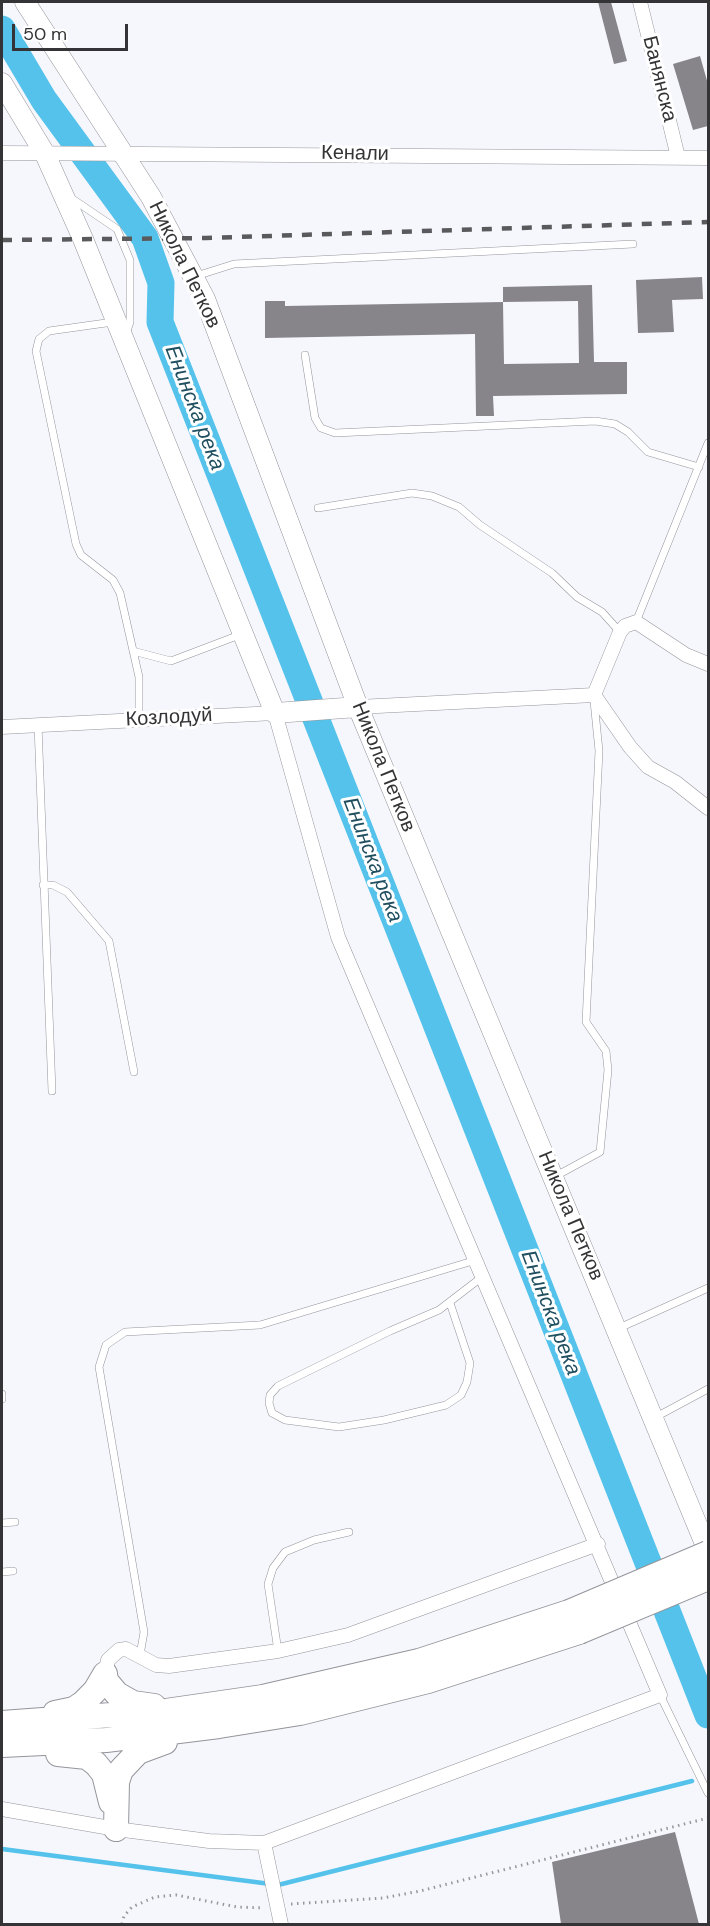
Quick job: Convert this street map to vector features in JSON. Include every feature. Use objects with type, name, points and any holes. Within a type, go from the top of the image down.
[{"type":"highway","points":[[574,1622],[708,1552]]},
{"type":"highway","points":[[2,1722],[300,1713],[385,1693],[574,1622],[708,1578]]},
{"type":"highway","points":[[105,1674],[106,1681],[117,1694],[133,1703],[217,1716]]},
{"type":"highway","points":[[2,1722],[74,1708],[89,1698],[105,1674]]},
{"type":"highway","points":[[2,1746],[106,1740],[217,1716]]},
{"type":"highway","points":[[116,1829],[117,1782],[127,1760],[149,1747],[217,1716]]},
{"type":"highway","points":[[2,1746],[87,1757],[104,1774],[116,1829]]},
{"type":"main road","name":"Никола Петков","points":[[25,2],[112,152],[151,197],[205,299],[358,707],[708,1552]]},
{"type":"main road","points":[[2,83],[51,154],[62,192],[244,634],[284,712]]},
{"type":"main road","name":"Козлодуй","points":[[284,712],[358,707]]},
{"type":"street","name":"Банянска","points":[[640,2],[678,157]]},
{"type":"street","name":"Кенали","points":[[2,153],[708,158]]},
{"type":"street","points":[[594,696],[620,632],[625,626],[636,622],[686,655],[708,664]]},
{"type":"street","points":[[358,707],[594,696]]},
{"type":"street","points":[[594,696],[630,747],[648,767],[675,782],[708,808]]},
{"type":"street","points":[[2,1809],[116,1829],[209,1841],[264,1843],[660,1695],[484,1275],[338,937],[284,712]]},
{"type":"street","name":"Козлодуй","points":[[2,727],[284,712]]},
{"type":"street","points":[[105,1674],[108,1660],[118,1650],[126,1649],[156,1665],[169,1666],[278,1651],[348,1635],[598,1544]]},
{"type":"street","points":[[264,1843],[281,1924]]},
{"type":"lane","points":[[62,192],[117,229],[130,260],[130,322],[124,342]]},
{"type":"lane","points":[[193,276],[234,264],[633,244]]},
{"type":"lane","points":[[116,322],[49,331],[39,339],[36,351],[76,544],[81,555],[113,580],[120,593],[139,676],[140,720]]},
{"type":"lane","points":[[305,355],[315,418],[321,428],[334,433],[595,421],[615,424],[628,432],[648,452],[699,467]]},
{"type":"lane","points":[[636,622],[708,443]]},
{"type":"lane","points":[[318,508],[412,493],[432,496],[459,507],[480,525],[552,573],[577,597],[602,612],[620,632]]},
{"type":"lane","points":[[133,651],[171,661],[244,634]]},
{"type":"lane","points":[[554,1177],[600,1152],[608,1070],[606,1051],[586,1022],[599,751],[594,696]]},
{"type":"lane","points":[[38,725],[52,1091]]},
{"type":"lane","points":[[44,885],[54,885],[67,892],[109,941],[134,1072]]},
{"type":"lane","points":[[140,1655],[144,1632],[99,1367],[106,1345],[125,1332],[260,1325],[477,1260]]},
{"type":"lane","points":[[450,1304],[470,1363],[467,1382],[461,1395],[446,1405],[384,1420],[339,1427],[285,1420],[272,1413],[269,1403],[270,1395],[278,1386],[450,1304],[484,1275]]},
{"type":"lane","points":[[617,1329],[708,1288]]},
{"type":"lane","points":[[654,1418],[708,1389]]},
{"type":"lane","points":[[2,1394],[2,1399]]},
{"type":"lane","points":[[2,1523],[15,1522]]},
{"type":"lane","points":[[278,1651],[268,1584],[273,1568],[285,1552],[314,1540],[350,1532]]},
{"type":"lane","points":[[2,1572],[13,1571]]},
{"type":"lane","points":[[660,1695],[708,1793]]},
{"type":"path","points":[[122,1924],[123,1916],[132,1907],[155,1896],[176,1895],[237,1907],[262,1908],[276,1900],[383,1898],[420,1891],[708,1818]]},
{"type":"building","points":[[598,2],[611,2],[627,61],[614,64]]},
{"type":"building","points":[[700,56],[708,84],[708,126],[693,130],[673,64]]},
{"type":"building","points":[[702,277],[703,299],[672,300],[674,332],[638,333],[636,280]]},
{"type":"building","points":[[592,285],[594,362],[627,362],[627,394],[493,396],[494,416],[476,416],[475,334],[265,338],[265,301],[285,301],[285,306],[503,302],[503,287]],"holes":[[[578,301],[579,363],[504,364],[503,302]]]},
{"type":"building","points":[[675,1832],[699,1924],[561,1924],[552,1862]]},
{"type":"waterway","name":"Енинска река","points":[[2,29],[44,100],[145,238],[161,283],[160,322],[708,1715]]},
{"type":"waterway","points":[[2,1849],[278,1885],[692,1781]]},
{"type":"railway","points":[[2,240],[206,238],[708,222]]}]
